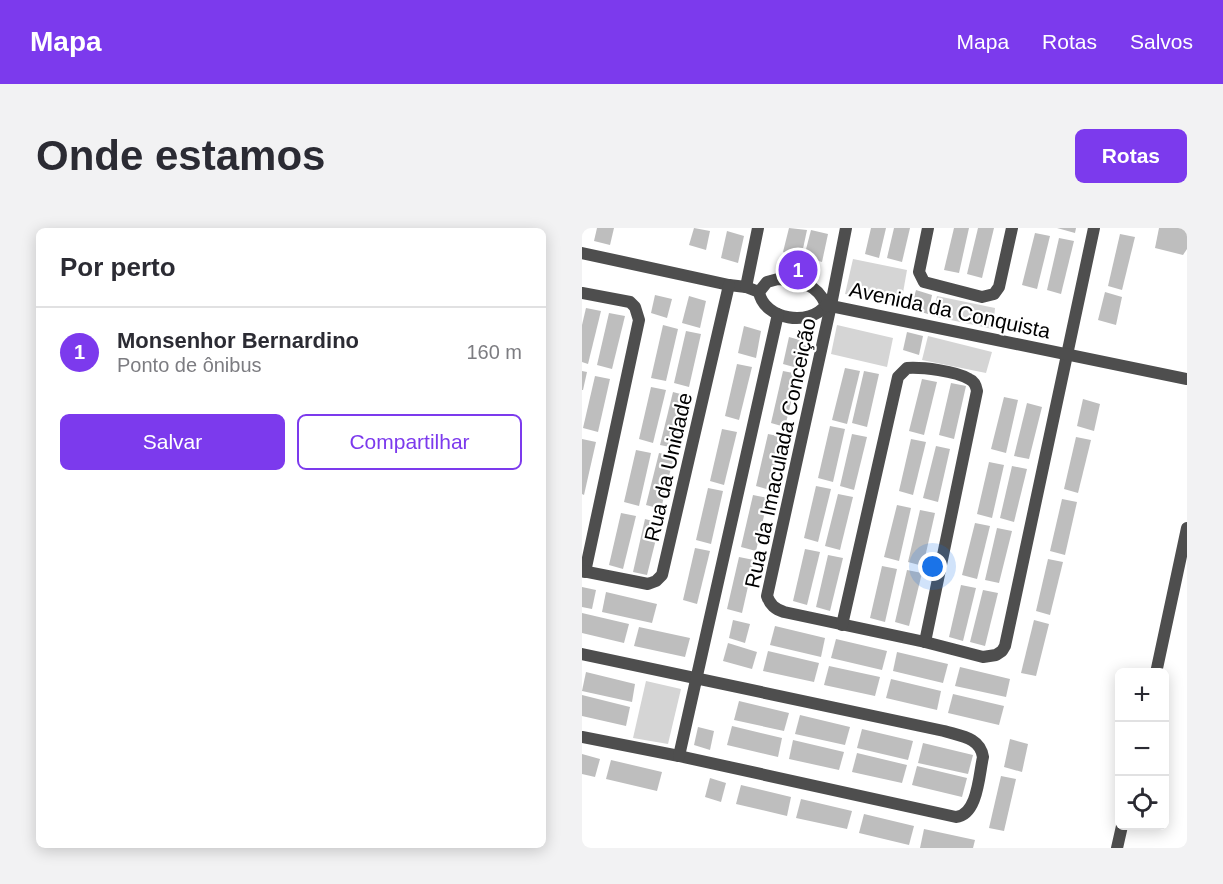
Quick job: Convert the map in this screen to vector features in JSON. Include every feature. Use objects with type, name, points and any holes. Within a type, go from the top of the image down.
[{"type":"street","points":[[746,287],[758,228]]},
{"type":"street","points":[[829,305],[812,286],[792,280],[773,279],[764,284],[759,292],[762,302],[778,314],[809,318],[816,315],[829,305],[846,228]]},
{"type":"street","points":[[928,228],[920,272],[924,282],[982,297],[994,294],[999,287],[1012,228]]},
{"type":"street","name":"Rua da Imaculada Conceição","points":[[829,305],[767,596],[772,605],[784,612],[925,642],[986,658],[999,653],[1005,646],[1094,228]]},
{"type":"street","points":[[582,253],[746,287],[759,292]]},
{"type":"street","name":"Rua da Unidade","points":[[583,571],[648,584],[656,581],[662,575],[729,285]]},
{"type":"street","points":[[582,293],[630,302],[639,320],[583,571]]},
{"type":"street","name":"Avenida da Conquista","points":[[829,305],[1187,379]]},
{"type":"street","points":[[679,756],[778,314]]},
{"type":"street","points":[[843,625],[898,377],[907,368],[938,371],[968,378],[973,381],[977,391],[925,642]]},
{"type":"street","points":[[1157,668],[1187,528]]},
{"type":"street","points":[[582,654],[967,738],[979,745],[982,752],[977,787],[971,808],[963,816],[956,817],[582,737]]},
{"type":"street","points":[[1117,848],[1121,830]]},
{"type":"shaded area","points":[[853,259],[907,270],[901,304],[845,294]]},
{"type":"shaded area","points":[[937,296],[995,308],[993,329],[932,316]]},
{"type":"shaded area","points":[[837,325],[893,338],[887,367],[831,354]]},
{"type":"shaded area","points":[[928,336],[992,352],[986,373],[922,360]]},
{"type":"shaded area","points":[[646,681],[681,689],[668,744],[633,738]]},
{"type":"building","points":[[597,228],[614,228],[610,245],[594,241]]},
{"type":"building","points":[[694,228],[710,231],[706,250],[689,245]]},
{"type":"building","points":[[789,228],[807,230],[801,258],[783,252]]},
{"type":"building","points":[[871,228],[886,228],[879,258],[865,254]]},
{"type":"building","points":[[894,228],[910,228],[902,262],[887,258]]},
{"type":"building","points":[[954,228],[969,228],[959,273],[944,270]]},
{"type":"building","points":[[978,228],[994,228],[982,278],[967,274]]},
{"type":"building","points":[[1057,228],[1076,228],[1075,233]]},
{"type":"building","points":[[1159,228],[1187,228],[1187,249],[1183,255],[1155,248]]},
{"type":"building","points":[[811,230],[828,234],[822,262],[804,257]]},
{"type":"building","points":[[727,231],[744,236],[738,263],[721,258]]},
{"type":"building","points":[[1035,233],[1050,236],[1037,289],[1022,285]]},
{"type":"building","points":[[1120,234],[1135,237],[1122,290],[1108,286]]},
{"type":"building","points":[[1059,238],[1074,241],[1061,294],[1047,290]]},
{"type":"building","points":[[916,290],[932,295],[928,314],[911,309]]},
{"type":"building","points":[[1105,292],[1122,297],[1116,325],[1098,320]]},
{"type":"building","points":[[655,295],[672,299],[667,318],[651,313]]},
{"type":"building","points":[[689,296],[706,301],[700,328],[682,323]]},
{"type":"building","points":[[586,308],[601,311],[588,364],[582,362],[582,325]]},
{"type":"building","points":[[609,313],[625,316],[612,369],[597,365]]},
{"type":"building","points":[[663,325],[678,329],[666,381],[651,378]]},
{"type":"building","points":[[744,326],[761,331],[756,358],[738,353]]},
{"type":"building","points":[[686,331],[701,334],[689,387],[674,383]]},
{"type":"building","points":[[907,332],[923,336],[919,355],[903,350]]},
{"type":"building","points":[[789,337],[807,342],[801,369],[783,364]]},
{"type":"building","points":[[737,364],[752,367],[739,420],[725,416]]},
{"type":"building","points":[[845,368],[860,371],[847,424],[832,420]]},
{"type":"building","points":[[582,371],[587,372],[583,390],[582,390]]},
{"type":"building","points":[[783,371],[798,374],[785,427],[771,423]]},
{"type":"building","points":[[864,371],[879,374],[867,427],[852,423]]},
{"type":"building","points":[[595,376],[610,379],[598,432],[583,428]]},
{"type":"building","points":[[922,379],[937,382],[924,435],[909,431]]},
{"type":"building","points":[[951,383],[966,386],[954,439],[939,435]]},
{"type":"building","points":[[651,387],[666,390],[653,443],[639,439]]},
{"type":"building","points":[[673,392],[688,396],[675,448],[660,445]]},
{"type":"building","points":[[1004,397],[1018,400],[1006,453],[991,449]]},
{"type":"building","points":[[1083,399],[1100,404],[1094,431],[1077,426]]},
{"type":"building","points":[[1027,403],[1042,407],[1029,459],[1014,456]]},
{"type":"building","points":[[830,426],[845,429],[833,482],[818,478]]},
{"type":"building","points":[[722,429],[737,432],[724,485],[710,481]]},
{"type":"building","points":[[768,434],[783,437],[770,490],[756,486]]},
{"type":"building","points":[[852,434],[867,437],[854,490],[840,486]]},
{"type":"building","points":[[1076,437],[1091,440],[1078,493],[1064,489]]},
{"type":"building","points":[[582,439],[596,442],[584,495],[582,494]]},
{"type":"building","points":[[911,439],[926,442],[913,495],[899,491]]},
{"type":"building","points":[[936,446],[950,449],[938,502],[923,498]]},
{"type":"building","points":[[636,450],[651,453],[639,506],[624,502]]},
{"type":"building","points":[[659,453],[674,456],[661,509],[646,505]]},
{"type":"building","points":[[989,462],[1004,465],[992,518],[977,514]]},
{"type":"building","points":[[1012,466],[1027,469],[1014,522],[1000,518]]},
{"type":"building","points":[[816,486],[831,489],[818,542],[804,538]]},
{"type":"building","points":[[708,488],[723,491],[711,544],[696,540]]},
{"type":"building","points":[[838,494],[853,497],[840,550],[825,546]]},
{"type":"building","points":[[753,495],[768,498],[756,551],[741,547]]},
{"type":"building","points":[[1062,499],[1077,502],[1065,555],[1050,551]]},
{"type":"building","points":[[897,505],[911,508],[899,561],[884,557]]},
{"type":"building","points":[[920,510],[935,513],[923,566],[908,562]]},
{"type":"building","points":[[621,513],[636,516],[623,569],[609,565]]},
{"type":"building","points":[[645,519],[660,523],[647,575],[633,572]]},
{"type":"building","points":[[975,523],[990,526],[977,579],[962,575]]},
{"type":"building","points":[[997,528],[1012,531],[999,583],[985,580]]},
{"type":"building","points":[[695,548],[710,551],[697,604],[683,600]]},
{"type":"building","points":[[805,549],[820,552],[807,605],[793,601]]},
{"type":"building","points":[[828,555],[843,558],[830,611],[816,607]]},
{"type":"building","points":[[739,557],[754,560],[742,613],[727,609]]},
{"type":"building","points":[[1048,559],[1063,562],[1050,615],[1036,611]]},
{"type":"building","points":[[882,566],[897,569],[885,622],[870,618]]},
{"type":"building","points":[[907,570],[922,573],[909,626],[895,622]]},
{"type":"building","points":[[961,585],[976,588],[963,641],[949,637]]},
{"type":"building","points":[[582,587],[596,590],[592,609],[582,607]]},
{"type":"building","points":[[983,590],[998,593],[985,646],[970,642]]},
{"type":"building","points":[[606,592],[657,604],[652,623],[602,612]]},
{"type":"building","points":[[582,613],[629,624],[624,643],[582,633]]},
{"type":"building","points":[[733,620],[750,624],[745,643],[729,638]]},
{"type":"building","points":[[1034,620],[1049,624],[1036,676],[1021,673]]},
{"type":"building","points":[[775,626],[825,638],[821,657],[770,645]]},
{"type":"building","points":[[639,627],[690,638],[685,657],[634,646]]},
{"type":"building","points":[[836,639],[887,651],[882,670],[831,658]]},
{"type":"building","points":[[728,643],[757,652],[752,669],[723,661]]},
{"type":"building","points":[[768,651],[819,663],[814,682],[763,671]]},
{"type":"building","points":[[897,652],[948,664],[943,683],[893,671]]},
{"type":"building","points":[[829,666],[880,677],[875,696],[824,685]]},
{"type":"building","points":[[960,667],[1010,679],[1006,697],[955,686]]},
{"type":"building","points":[[586,672],[635,684],[632,702],[582,691]]},
{"type":"building","points":[[891,679],[941,691],[937,710],[886,698]]},
{"type":"building","points":[[953,694],[1004,706],[999,725],[948,713]]},
{"type":"building","points":[[582,695],[630,707],[626,726],[582,716]]},
{"type":"building","points":[[739,701],[789,713],[784,731],[734,720]]},
{"type":"building","points":[[800,715],[850,727],[845,745],[795,734]]},
{"type":"building","points":[[732,726],[782,738],[778,757],[727,745]]},
{"type":"building","points":[[698,727],[714,731],[710,750],[694,745]]},
{"type":"building","points":[[862,729],[913,741],[908,760],[857,748]]},
{"type":"building","points":[[1010,739],[1028,744],[1022,772],[1004,767]]},
{"type":"building","points":[[793,740],[844,752],[839,770],[789,759]]},
{"type":"building","points":[[923,743],[973,755],[968,774],[918,763]]},
{"type":"building","points":[[857,753],[907,765],[902,783],[852,772]]},
{"type":"building","points":[[582,754],[600,759],[595,777],[582,774]]},
{"type":"building","points":[[611,760],[662,772],[657,791],[606,779]]},
{"type":"building","points":[[917,766],[967,778],[962,797],[912,785]]},
{"type":"building","points":[[1001,776],[1016,779],[1004,831],[989,828]]},
{"type":"building","points":[[710,778],[726,783],[721,802],[705,797]]},
{"type":"building","points":[[741,785],[791,797],[787,816],[736,804]]},
{"type":"building","points":[[801,799],[852,811],[847,829],[796,818]]},
{"type":"building","points":[[864,814],[914,826],[909,845],[859,833]]},
{"type":"building","points":[[924,829],[975,840],[973,848],[920,848]]},
{"type":"place","name":"Monsenhor Bernardino","points":[[798,270]]}]
